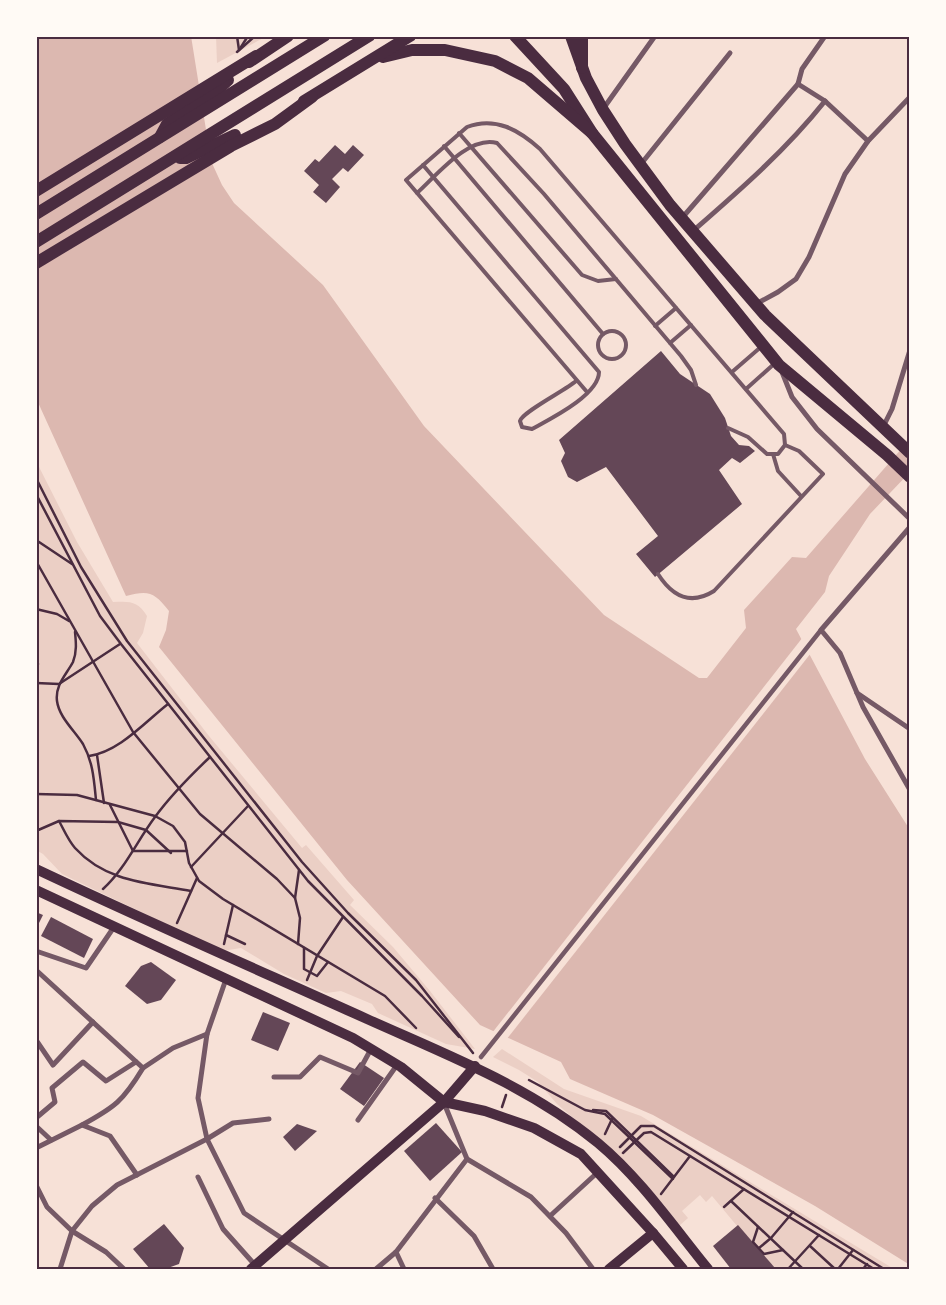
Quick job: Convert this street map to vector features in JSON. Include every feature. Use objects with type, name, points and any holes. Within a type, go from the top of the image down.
[{"type":"main road","points":[[36,191],[288,36]]},
{"type":"main road","points":[[36,214],[324,36]]},
{"type":"main road","points":[[36,242],[369,36]]},
{"type":"main road","points":[[36,263],[230,146],[275,124],[312,97],[410,36]]},
{"type":"main road","points":[[515,36],[564,89],[592,133],[778,363],[887,455],[910,477]]},
{"type":"main road","points":[[571,36],[582,68],[603,110],[640,165],[681,218],[756,304],[910,452]]},
{"type":"main road","points":[[582,36],[582,68]]},
{"type":"main road","points":[[369,60],[412,50],[445,50],[495,60],[528,78],[592,133]]},
{"type":"main road","points":[[159,139],[167,124],[214,93],[256,56]]},
{"type":"main road","points":[[170,159],[186,158],[312,97]]},
{"type":"main road","points":[[36,869],[221,955],[478,1062],[509,1085],[548,1107],[598,1143],[642,1187],[708,1269]]},
{"type":"main road","points":[[36,890],[371,1048],[398,1064],[444,1102],[499,1116],[534,1128],[581,1154],[653,1232],[683,1269]]},
{"type":"main road","points":[[253,1267],[283,1239],[444,1102],[478,1062]]},
{"type":"main road","points":[[608,1269],[653,1232]]},
{"type":"street","points":[[603,110],[655,36]]},
{"type":"street","points":[[681,218],[798,84],[802,69],[824,36]]},
{"type":"street","points":[[640,165],[730,53]]},
{"type":"street","points":[[798,84],[825,101],[868,141]]},
{"type":"street","points":[[756,304],[796,279],[809,257],[845,174],[868,141],[910,97]]},
{"type":"street","points":[[693,232],[767,166],[799,133],[825,101]]},
{"type":"street","points":[[883,427],[892,409],[910,350]]},
{"type":"street","points":[[778,363],[792,396],[816,429],[910,519]]},
{"type":"street","points":[[478,1062],[815,636],[910,527]]},
{"type":"street","points":[[821,630],[840,653],[856,692],[910,790]]},
{"type":"street","points":[[856,692],[910,729]]},
{"type":"street","points":[[36,951],[86,968],[114,926]]},
{"type":"street","points":[[36,970],[143,1068]]},
{"type":"street","points":[[226,979],[207,1034],[198,1098],[207,1140],[244,1213],[328,1269]]},
{"type":"street","points":[[36,1040],[53,1065],[93,1022]]},
{"type":"street","points":[[36,1148],[111,1109],[129,1091],[143,1068],[173,1048],[207,1034]]},
{"type":"street","points":[[274,1077],[300,1077],[320,1057],[358,1073],[371,1048]]},
{"type":"street","points":[[36,1118],[55,1102],[52,1088],[83,1062],[106,1081],[136,1062]]},
{"type":"street","points":[[358,1120],[398,1064]]},
{"type":"street","points":[[444,1102],[467,1159],[531,1197],[566,1232],[593,1269]]},
{"type":"street","points":[[60,1269],[72,1232],[92,1206],[117,1185],[207,1140],[233,1123],[269,1119]]},
{"type":"street","points":[[82,1124],[110,1136],[137,1175]]},
{"type":"street","points":[[36,1126],[51,1140]]},
{"type":"street","points":[[376,1269],[396,1252],[435,1198],[467,1159]]},
{"type":"street","points":[[550,1216],[598,1172]]},
{"type":"street","points":[[198,1176],[223,1229],[253,1267]]},
{"type":"street","points":[[36,1185],[47,1207],[72,1232],[106,1252],[124,1269]]},
{"type":"street","points":[[435,1198],[474,1236],[493,1269]]},
{"type":"street","points":[[396,1252],[404,1269]]},
{"type":"lane","points":[[587,392],[406,180],[459,133],[473,124],[492,122],[510,128],[531,141],[784,434],[785,444],[782,451],[773,454],[763,452],[748,437],[728,428]]},
{"type":"lane","points":[[459,133],[582,275],[598,281],[616,279]]},
{"type":"lane","points":[[417,193],[470,146],[482,141],[492,141],[505,150],[670,343],[691,370],[696,385]]},
{"type":"lane","points":[[444,146],[603,334]]},
{"type":"lane","points":[[423,164],[597,368],[598,381],[568,408],[532,429],[527,430],[522,427],[520,421],[523,414],[555,397],[576,381]]},
{"type":"lane","points":[[655,326],[676,308]]},
{"type":"lane","points":[[670,343],[691,325]]},
{"type":"lane","points":[[611,331],[623,335],[626,347],[622,355],[614,358],[602,354],[598,346],[603,334],[611,331]]},
{"type":"lane","points":[[732,372],[764,345]]},
{"type":"lane","points":[[746,389],[778,363]]},
{"type":"lane","points":[[658,574],[666,586],[682,598],[695,599],[714,591],[823,474],[799,451],[785,444]]},
{"type":"lane","points":[[773,454],[778,471],[801,496]]},
{"type":"path","points":[[237,36],[239,51]]},
{"type":"path","points":[[239,51],[248,36]]},
{"type":"path","points":[[239,51],[255,36]]},
{"type":"path","points":[[36,478],[81,567],[127,641],[302,862],[348,913],[416,980],[473,1053],[422,996],[299,870],[121,644],[100,616],[36,494]]},
{"type":"path","points":[[36,540],[73,565]]},
{"type":"path","points":[[36,561],[133,732],[200,814],[224,833],[295,898]]},
{"type":"path","points":[[36,609],[57,614],[70,622]]},
{"type":"path","points":[[75,630],[77,648],[73,662],[60,684],[57,700],[60,713],[89,756],[92,764],[96,800]]},
{"type":"path","points":[[36,683],[60,684],[121,644]]},
{"type":"path","points":[[89,756],[97,755],[120,743],[168,704]]},
{"type":"path","points":[[97,755],[104,803]]},
{"type":"path","points":[[95,897],[116,877],[155,816],[179,788],[210,757]]},
{"type":"path","points":[[36,794],[77,795],[155,816],[173,826],[185,842],[191,867],[198,878],[233,905],[385,996],[419,1031]]},
{"type":"path","points":[[110,804],[133,851]]},
{"type":"path","points":[[191,867],[248,806]]},
{"type":"path","points":[[59,821],[74,847],[99,869],[116,877],[191,891]]},
{"type":"path","points":[[36,831],[59,821],[118,822],[146,830],[170,853]]},
{"type":"path","points":[[133,851],[187,852]]},
{"type":"path","points":[[298,944],[300,918],[295,898],[299,870]]},
{"type":"path","points":[[173,934],[198,878]]},
{"type":"path","points":[[221,955],[233,905]]},
{"type":"path","points":[[305,986],[318,956],[343,917]]},
{"type":"path","points":[[226,935],[245,944]]},
{"type":"path","points":[[304,948],[304,969],[316,976],[328,962]]},
{"type":"path","points":[[529,1080],[585,1110],[606,1111],[674,1178]]},
{"type":"path","points":[[499,1116],[509,1085]]},
{"type":"path","points":[[603,1138],[612,1119]]},
{"type":"path","points":[[616,1152],[641,1126],[654,1126],[884,1269]]},
{"type":"path","points":[[620,1156],[644,1133],[651,1132],[874,1269]]},
{"type":"path","points":[[659,1197],[690,1156]]},
{"type":"path","points":[[724,1207],[744,1189]]},
{"type":"path","points":[[731,1201],[803,1269]]},
{"type":"path","points":[[759,1248],[771,1238],[793,1212]]},
{"type":"path","points":[[758,1226],[754,1242],[764,1254],[783,1250]]},
{"type":"path","points":[[788,1269],[819,1235]]},
{"type":"path","points":[[810,1246],[836,1269],[853,1250]]},
{"type":"path","points":[[863,1269],[867,1264]]},
{"type":"shaded area","points":[[36,36],[191,36],[211,161],[222,185],[234,203],[323,285],[424,426],[604,615],[699,678],[707,678],[746,628],[744,610],[792,557],[806,558],[910,439],[910,472],[870,514],[829,576],[825,592],[796,629],[865,759],[910,830],[910,1265],[815,1206],[653,1115],[570,1079],[561,1062],[480,1025],[347,880],[159,647],[166,630],[169,611],[155,596],[150,594],[140,593],[126,596],[36,398]]},
{"type":"shaded area","points":[[216,36],[267,36],[217,63]]},
{"type":"shaded area","points":[[36,461],[77,542],[113,602],[133,603],[140,607],[147,616],[143,633],[137,643],[209,736],[302,848],[306,845],[354,900],[350,905],[393,947],[475,1049],[446,1044],[378,1013],[372,1004],[341,991],[326,993],[284,974],[241,948],[222,951],[62,874],[43,854],[36,850]]},
{"type":"shaded area","points":[[502,1049],[564,1089],[641,1116],[894,1269],[773,1269],[712,1196],[706,1202],[700,1195],[682,1211],[688,1218],[679,1226],[664,1214],[665,1206],[613,1152],[557,1104],[538,1082],[493,1057]]},
{"type":"pier","points":[[803,637],[811,653],[506,1040],[492,1033]]},
{"type":"building","points":[[335,145],[345,154],[353,145],[364,155],[348,172],[343,168],[332,179],[340,187],[326,203],[313,192],[319,185],[304,171],[315,159],[319,162]]},
{"type":"building","points":[[661,351],[680,374],[710,394],[725,418],[731,436],[739,445],[749,446],[755,451],[740,463],[732,458],[719,470],[742,504],[655,577],[636,554],[658,536],[606,467],[577,482],[568,477],[561,461],[565,453],[559,440]]},
{"type":"building","points":[[36,912],[43,915],[36,929]]},
{"type":"building","points":[[51,917],[93,939],[84,958],[41,936]]},
{"type":"building","points":[[151,962],[176,980],[161,1000],[147,1004],[125,986],[141,966]]},
{"type":"building","points":[[263,1012],[290,1023],[278,1051],[251,1040]]},
{"type":"building","points":[[360,1062],[384,1078],[364,1106],[340,1089]]},
{"type":"building","points":[[436,1123],[462,1152],[430,1181],[404,1151]]},
{"type":"building","points":[[297,1124],[317,1131],[295,1151],[283,1137]]},
{"type":"building","points":[[164,1224],[184,1248],[179,1264],[165,1269],[150,1269],[133,1249]]},
{"type":"building","points":[[738,1225],[775,1269],[731,1269],[713,1246]]}]
